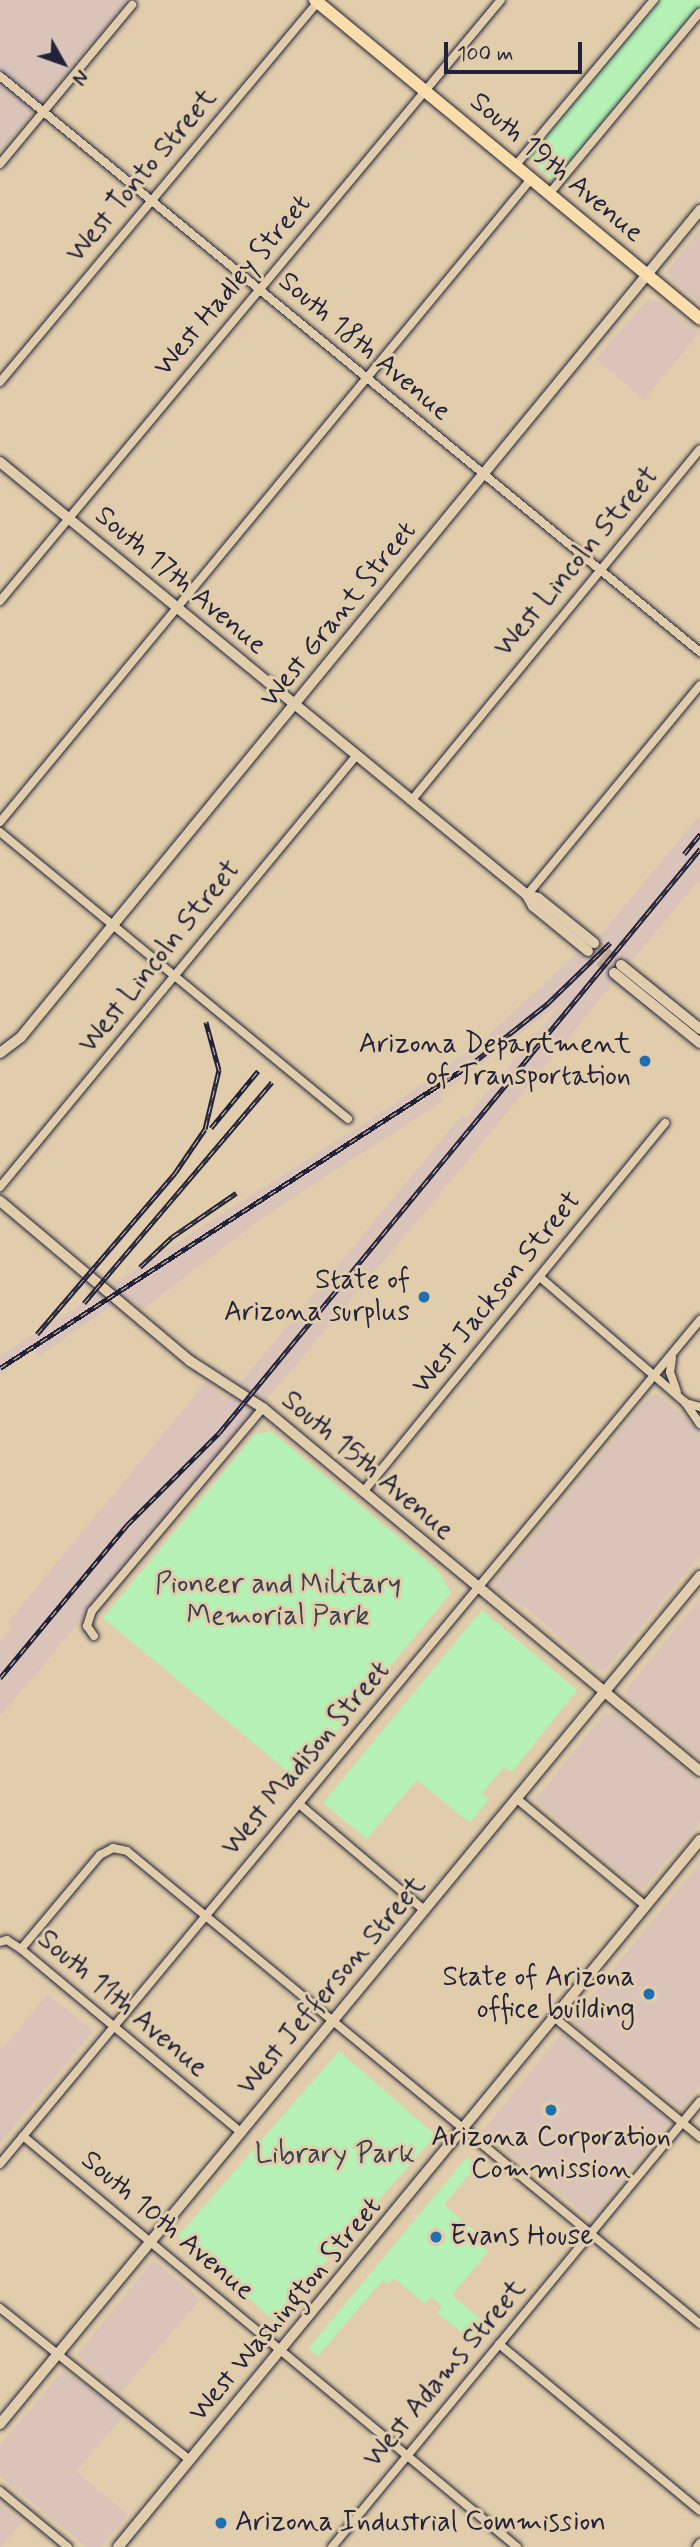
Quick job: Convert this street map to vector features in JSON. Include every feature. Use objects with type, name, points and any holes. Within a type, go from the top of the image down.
[{"type":"main road","name":"South 19th Avenue","points":[[317,1],[700,320]]},
{"type":"main road","name":"West Grant Street","points":[[0,1053],[12,1046],[114,924],[700,210]]},
{"type":"main road","name":"South 17th Avenue","points":[[0,462],[411,801],[527,895],[538,898],[591,947]]},
{"type":"main road","points":[[700,1029],[618,969],[700,1043]]},
{"type":"main road","name":"South 15th Avenue","points":[[0,1202],[190,1361],[262,1408],[700,1771]]},
{"type":"main road","name":"West Jefferson Street","points":[[0,2424],[700,1576]]},
{"type":"main road","name":"West Washington Street","points":[[118,2547],[465,2130],[700,1840]]},
{"type":"street","name":"West Hadley Street","points":[[0,601],[501,0]]},
{"type":"street","points":[[515,166],[654,0]]},
{"type":"street","name":"West Tonto Street","points":[[0,382],[317,1]]},
{"type":"street","points":[[0,164],[132,5]]},
{"type":"street","points":[[549,194],[700,12]]},
{"type":"street","name":"South 18th Avenue","points":[[0,76],[700,652]]},
{"type":"street","points":[[0,822],[531,180]]},
{"type":"street","name":"West Lincoln Street","points":[[411,801],[700,449]]},
{"type":"street","points":[[527,895],[700,685]]},
{"type":"street","name":"West Lincoln Street","points":[[0,1187],[356,756]]},
{"type":"street","points":[[0,832],[348,1119]]},
{"type":"street","name":"West Grant Street","points":[[0,1062],[12,1046]]},
{"type":"street","name":"West Jackson Street","points":[[363,1492],[665,1124]]},
{"type":"street","points":[[541,1278],[686,1404],[700,1407]]},
{"type":"street","name":"West Madison Street","points":[[0,2164],[672,1358],[700,1320]]},
{"type":"street","points":[[672,1358],[672,1382],[700,1424]]},
{"type":"street","points":[[94,1636],[87,1626],[92,1611],[262,1408]]},
{"type":"street","points":[[517,1799],[646,1906]]},
{"type":"street","points":[[299,1804],[424,1910]]},
{"type":"street","points":[[21,1950],[100,1855],[113,1848],[127,1851],[700,2324]]},
{"type":"street","name":"South 11th Avenue","points":[[2,1941],[21,1950],[241,2132]]},
{"type":"street","points":[[555,2018],[700,2137]]},
{"type":"street","name":"West Adams Street","points":[[331,2547],[700,2101]]},
{"type":"street","name":"South 10th Avenue","points":[[23,2136],[517,2547]]},
{"type":"street","points":[[0,2308],[190,2460]]},
{"type":"street","points":[[499,2344],[700,2511]]},
{"type":"street","points":[[0,2491],[68,2547]]},
{"type":"shaded area","points":[[0,0],[127,0],[0,151]]},
{"type":"shaded area","points":[[700,229],[700,303],[671,279],[668,270]]},
{"type":"shaded area","points":[[647,300],[659,301],[699,333],[644,400],[596,359]]},
{"type":"shaded area","points":[[700,815],[700,879],[631,962],[625,956],[608,978],[614,982],[449,1183],[0,1716],[0,1642],[13,1626],[7,1623],[206,1382],[227,1399],[462,1115],[466,1118],[562,1002],[441,1095],[444,1100],[265,1216],[143,1309],[126,1296],[38,1357],[33,1351],[0,1374],[0,1356],[392,1105],[482,1041],[577,953],[582,957]]},
{"type":"shaded area","points":[[658,1394],[700,1431],[700,1555],[607,1668],[598,1671],[527,1608],[497,1590],[495,1583],[650,1395]]},
{"type":"shaded area","points":[[700,1598],[700,1758],[629,1699],[626,1690]]},
{"type":"shaded area","points":[[614,1712],[700,1783],[700,1822],[642,1890],[535,1800],[604,1714]]},
{"type":"shaded area","points":[[700,1862],[700,2086],[680,2108],[572,2020]]},
{"type":"shaded area","points":[[48,1994],[93,2031],[0,2143],[0,2051]]},
{"type":"shaded area","points":[[562,2033],[670,2120],[591,2218],[483,2131]]},
{"type":"shaded area","points":[[156,2262],[200,2299],[120,2394],[77,2355],[151,2263]]},
{"type":"shaded area","points":[[64,2370],[124,2415],[76,2471],[128,2515],[101,2547],[86,2547],[0,2476],[0,2445]]},
{"type":"shaded area","points":[[0,2504],[22,2522],[1,2547],[0,2547]]},
{"type":"green space","points":[[660,0],[700,0],[700,8],[558,179],[551,180],[528,157]]},
{"type":"green space","name":"Pioneer and Military Memorial Park","points":[[271,1431],[438,1570],[451,1593],[387,1670],[381,1671],[379,1680],[297,1779],[103,1618],[255,1434]]},
{"type":"green space","points":[[482,1610],[577,1690],[512,1772],[504,1767],[482,1793],[489,1799],[470,1823],[417,1780],[367,1839],[323,1803]]},
{"type":"green space","name":"Library Park","points":[[339,2051],[436,2135],[274,2321],[178,2237]]},
{"type":"green space","points":[[467,2157],[477,2165],[444,2205],[485,2239],[487,2253],[452,2295],[488,2326],[476,2343],[437,2313],[442,2306],[431,2297],[425,2304],[394,2278],[389,2284],[383,2280],[318,2356],[308,2349]]},
{"type":"tunnel","points":[[594,943],[621,965]]},
{"type":"tunnel","points":[[588,951],[614,973]]},
{"type":"railway","points":[[684,854],[700,834]]},
{"type":"railway","points":[[0,1678],[127,1525],[219,1433],[700,849]]},
{"type":"railway","points":[[0,1368],[473,1063],[547,1004],[610,943]]},
{"type":"railway","points":[[37,1334],[175,1173],[205,1129],[219,1070],[206,1022]]},
{"type":"railway","points":[[211,1128],[258,1071]]},
{"type":"railway","points":[[84,1303],[272,1082]]},
{"type":"railway","points":[[140,1267],[172,1237],[236,1193]]},
{"type":"place","name":"Arizona Department of Transportation","points":[[645,1061]]},
{"type":"place","name":"State of Arizona surplus","points":[[424,1297]]},
{"type":"place","name":"State of Arizona office building","points":[[649,1994]]},
{"type":"place","name":"Arizona Corporation Commission","points":[[551,2110]]},
{"type":"place","name":"Evans House","points":[[436,2237]]},
{"type":"place","name":"Arizona Industrial Commission","points":[[221,2523]]}]
